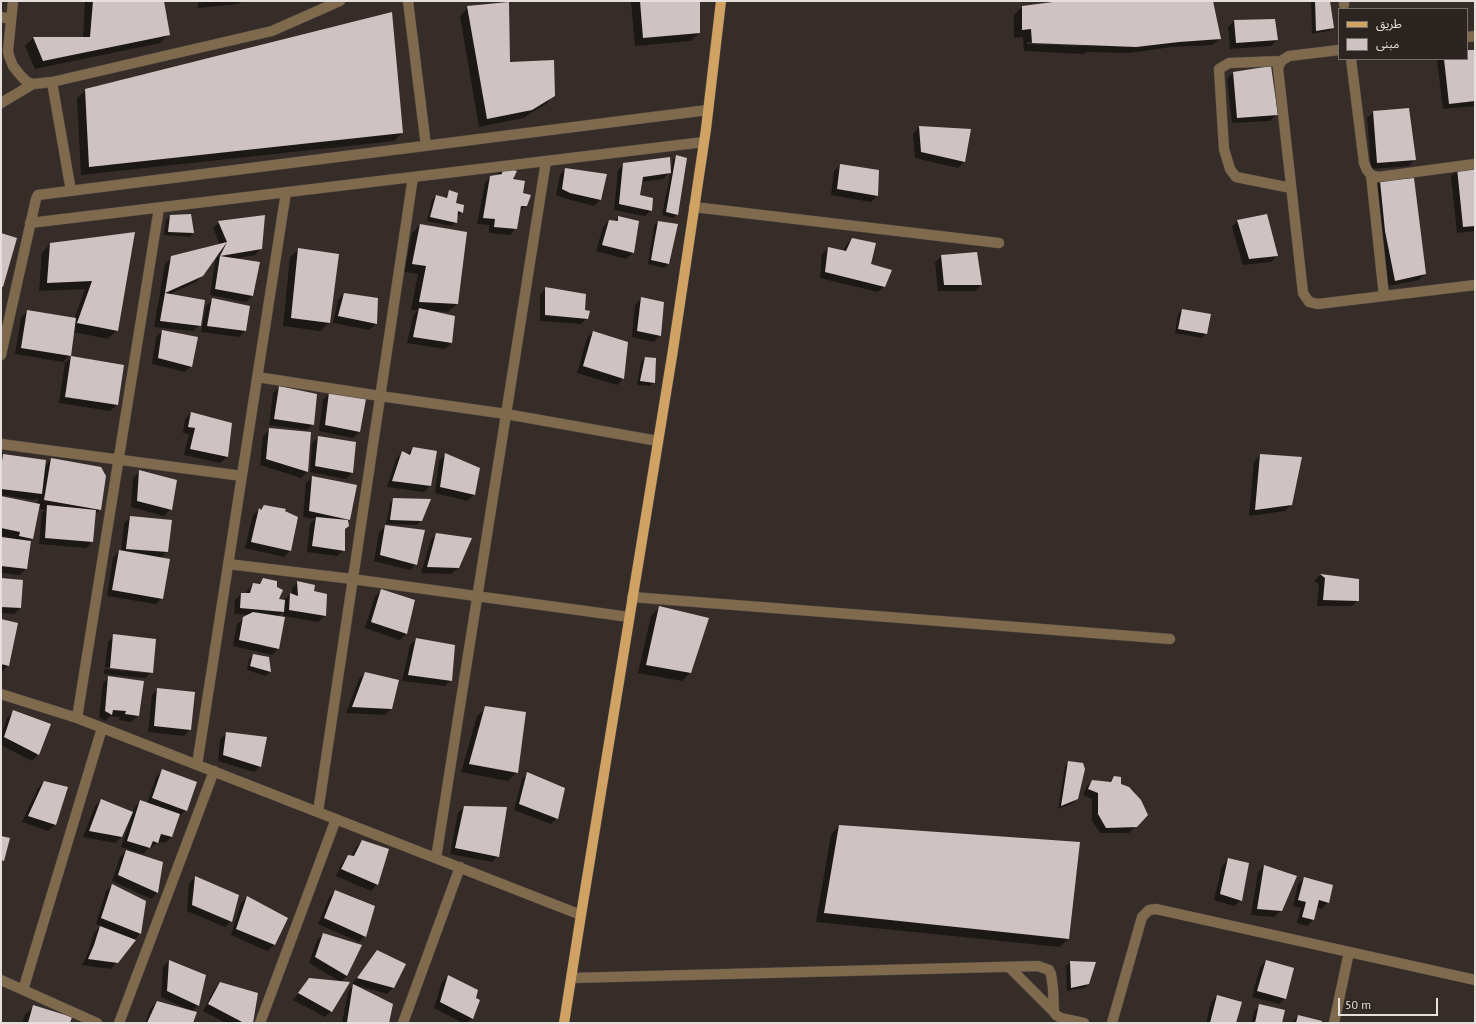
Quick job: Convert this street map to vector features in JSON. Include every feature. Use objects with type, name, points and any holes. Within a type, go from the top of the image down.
[{"type":"main road","points":[[564,1023],[658,441],[704,142],[721,1]]},
{"type":"street","points":[[13,1],[6,18],[9,56],[13,66],[21,76],[27,82],[33,84],[52,82],[272,31],[340,1]]},
{"type":"street","points":[[408,1],[426,146]]},
{"type":"street","points":[[1338,50],[1288,56],[1281,61],[1278,68],[1303,293],[1309,302],[1318,304],[1475,285]]},
{"type":"street","points":[[1351,60],[1364,163],[1371,175],[1384,296]]},
{"type":"street","points":[[1281,61],[1229,63],[1218,69],[1224,149],[1230,170],[1236,177],[1291,188]]},
{"type":"street","points":[[52,82],[71,191]]},
{"type":"street","points":[[1,103],[33,84]]},
{"type":"street","points":[[1,355],[30,223],[38,195],[708,110]]},
{"type":"street","points":[[30,223],[704,142]]},
{"type":"street","points":[[436,858],[546,161]]},
{"type":"street","points":[[1371,175],[1378,177],[1475,164]]},
{"type":"street","points":[[318,812],[413,177]]},
{"type":"street","points":[[197,765],[286,192]]},
{"type":"street","points":[[694,207],[999,243]]},
{"type":"street","points":[[77,718],[159,208]]},
{"type":"street","points":[[257,377],[506,414],[658,441]]},
{"type":"street","points":[[1,444],[242,476]]},
{"type":"street","points":[[228,564],[352,579],[629,617]]},
{"type":"street","points":[[632,597],[1170,639]]},
{"type":"street","points":[[1,694],[77,718],[581,915]]},
{"type":"street","points":[[23,990],[102,728]]},
{"type":"street","points":[[119,1023],[214,772]]},
{"type":"street","points":[[260,1023],[336,819]]},
{"type":"street","points":[[403,1023],[460,867]]},
{"type":"street","points":[[1112,1023],[1142,917],[1150,910],[1156,909],[1475,980]]},
{"type":"street","points":[[1334,1023],[1349,952]]},
{"type":"street","points":[[572,978],[1038,966],[1048,970],[1052,979],[1054,1012]]},
{"type":"street","points":[[1009,967],[1056,1015],[1061,1018],[1084,1023]]},
{"type":"street","points":[[1,980],[97,1023]]},
{"type":"building","points":[[93,1],[164,1],[170,35],[43,61],[33,37],[90,37]]},
{"type":"building","points":[[640,1],[700,1],[700,33],[643,38]]},
{"type":"building","points":[[1061,1],[1213,1],[1221,39],[1136,47],[1032,43],[1031,29],[1022,30],[1022,6]]},
{"type":"building","points":[[1315,1],[1330,1],[1334,28],[1316,31]]},
{"type":"building","points":[[509,2],[510,62],[554,60],[555,96],[532,110],[487,119],[467,6]]},
{"type":"building","points":[[392,12],[403,133],[89,167],[85,89]]},
{"type":"building","points":[[1275,19],[1278,40],[1236,43],[1234,20]]},
{"type":"building","points":[[1468,50],[1475,50],[1475,101],[1449,104],[1444,60],[1468,60]]},
{"type":"building","points":[[1271,66],[1278,115],[1237,118],[1233,72]]},
{"type":"building","points":[[1409,108],[1416,160],[1377,163],[1373,111]]},
{"type":"building","points":[[919,126],[971,129],[965,162],[921,152]]},
{"type":"building","points":[[676,155],[687,158],[678,215],[666,212]]},
{"type":"building","points":[[670,157],[671,173],[643,177],[640,195],[653,198],[652,211],[619,204],[623,163]]},
{"type":"building","points":[[840,164],[879,170],[878,196],[837,189]]},
{"type":"building","points":[[503,166],[517,171],[513,179],[525,181],[523,193],[531,195],[527,206],[521,206],[517,229],[494,227],[495,219],[483,218],[490,176],[502,174]]},
{"type":"building","points":[[1475,166],[1475,226],[1463,227],[1457,168]]},
{"type":"building","points":[[565,168],[607,174],[601,200],[570,193],[562,189]]},
{"type":"building","points":[[1414,178],[1426,274],[1395,281],[1385,231],[1380,181]]},
{"type":"building","points":[[449,190],[458,193],[456,203],[464,205],[463,213],[458,211],[457,223],[430,217],[436,195],[447,198]]},
{"type":"building","points":[[191,214],[194,233],[168,232],[170,215]]},
{"type":"building","points":[[1267,214],[1278,256],[1249,259],[1237,220]]},
{"type":"building","points":[[265,215],[262,249],[220,256],[227,242],[218,221]]},
{"type":"building","points":[[618,216],[639,221],[634,253],[602,245],[609,220],[618,221]]},
{"type":"building","points":[[658,221],[678,224],[669,264],[651,260]]},
{"type":"building","points":[[420,224],[467,232],[458,304],[419,302],[426,266],[412,264]]},
{"type":"building","points":[[135,232],[118,331],[77,323],[92,281],[47,283],[50,243]]},
{"type":"building","points":[[1,233],[17,238],[3,287],[1,286]]},
{"type":"building","points":[[852,238],[876,243],[871,264],[892,270],[885,287],[825,272],[828,247],[846,251]]},
{"type":"building","points":[[227,242],[203,276],[165,293],[171,256]]},
{"type":"building","points":[[298,248],[339,254],[330,323],[291,318]]},
{"type":"building","points":[[977,252],[982,285],[944,285],[941,255]]},
{"type":"building","points":[[220,256],[260,262],[253,296],[215,289]]},
{"type":"building","points":[[545,287],[586,294],[585,310],[590,311],[588,319],[545,315]]},
{"type":"building","points":[[165,293],[205,300],[201,326],[160,321]]},
{"type":"building","points":[[344,293],[378,298],[377,324],[338,316]]},
{"type":"building","points":[[641,297],[664,302],[661,336],[637,331]]},
{"type":"building","points":[[212,298],[250,306],[246,331],[207,326]]},
{"type":"building","points":[[419,308],[455,316],[452,343],[413,337]]},
{"type":"building","points":[[1182,309],[1211,314],[1207,334],[1178,329]]},
{"type":"building","points":[[27,310],[76,318],[71,356],[21,348]]},
{"type":"building","points":[[162,330],[198,337],[192,367],[158,358]]},
{"type":"building","points":[[593,331],[628,342],[624,379],[583,366]]},
{"type":"building","points":[[71,356],[124,365],[118,405],[65,397]]},
{"type":"building","points":[[645,357],[656,358],[655,383],[640,381]]},
{"type":"building","points":[[279,386],[317,394],[314,425],[274,419]]},
{"type":"building","points":[[329,392],[366,399],[360,432],[325,425]]},
{"type":"building","points":[[191,412],[232,423],[228,457],[190,449],[195,428],[188,427]]},
{"type":"building","points":[[269,428],[311,432],[308,472],[266,459]]},
{"type":"building","points":[[318,436],[356,442],[353,473],[315,466]]},
{"type":"building","points":[[413,447],[437,451],[431,486],[392,481],[402,451],[410,455]]},
{"type":"building","points":[[445,453],[480,468],[475,495],[440,487]]},
{"type":"building","points":[[3,454],[46,460],[42,494],[1,489]]},
{"type":"building","points":[[1260,454],[1302,457],[1292,505],[1255,510]]},
{"type":"building","points":[[51,458],[101,467],[106,476],[101,510],[44,500]]},
{"type":"building","points":[[139,470],[177,480],[172,510],[137,501]]},
{"type":"building","points":[[312,476],[357,485],[350,520],[309,511]]},
{"type":"building","points":[[1,496],[40,504],[33,539],[19,536],[20,532],[1,528]]},
{"type":"building","points":[[393,498],[431,499],[422,521],[390,520]]},
{"type":"building","points":[[47,505],[96,510],[93,542],[45,538]]},
{"type":"building","points":[[264,505],[286,509],[285,511],[298,517],[291,551],[251,542],[259,508],[261,510]]},
{"type":"building","points":[[130,516],[172,520],[168,552],[126,549]]},
{"type":"building","points":[[316,517],[348,520],[349,526],[345,529],[345,551],[312,546]]},
{"type":"building","points":[[385,525],[425,530],[417,565],[380,555]]},
{"type":"building","points":[[436,533],[472,538],[459,568],[427,567]]},
{"type":"building","points":[[1,537],[31,541],[27,569],[1,566]]},
{"type":"building","points":[[119,550],[170,559],[163,599],[112,590]]},
{"type":"building","points":[[1320,574],[1359,579],[1359,601],[1323,600],[1325,578]]},
{"type":"building","points":[[1,578],[23,580],[21,608],[1,607]]},
{"type":"building","points":[[263,578],[277,581],[277,587],[283,590],[279,599],[285,600],[284,612],[240,608],[241,593],[250,593],[253,583],[260,584]]},
{"type":"building","points":[[297,581],[315,585],[314,591],[327,594],[326,616],[289,610],[290,593],[298,596]]},
{"type":"building","points":[[381,589],[415,600],[407,634],[371,622]]},
{"type":"building","points":[[659,606],[709,618],[691,673],[646,665]]},
{"type":"building","points":[[253,612],[285,617],[279,649],[239,640],[243,617]]},
{"type":"building","points":[[1,619],[18,623],[9,666],[1,664]]},
{"type":"building","points":[[113,634],[156,639],[153,673],[110,668]]},
{"type":"building","points":[[416,638],[455,645],[452,681],[408,675]]},
{"type":"building","points":[[253,654],[269,657],[271,672],[250,666]]},
{"type":"building","points":[[365,672],[399,680],[392,709],[352,707]]},
{"type":"building","points":[[108,676],[144,681],[139,716],[125,714],[126,711],[113,710],[112,715],[105,711]]},
{"type":"building","points":[[157,688],[195,692],[191,730],[154,726]]},
{"type":"building","points":[[485,706],[526,712],[518,773],[469,764]]},
{"type":"building","points":[[13,710],[51,724],[39,755],[4,737]]},
{"type":"building","points":[[226,732],[267,737],[261,767],[223,755]]},
{"type":"building","points":[[1068,761],[1083,763],[1085,769],[1078,799],[1061,806]]},
{"type":"building","points":[[162,769],[197,782],[187,811],[152,798]]},
{"type":"building","points":[[527,772],[565,788],[558,819],[519,804]]},
{"type":"building","points":[[1114,776],[1121,777],[1121,784],[1129,787],[1141,800],[1148,815],[1137,827],[1106,828],[1098,814],[1098,793],[1088,789],[1092,780],[1111,782]]},
{"type":"building","points":[[44,781],[68,787],[56,825],[28,816]]},
{"type":"building","points":[[101,799],[133,812],[122,837],[89,831]]},
{"type":"building","points":[[140,800],[180,814],[172,837],[161,834],[158,843],[153,841],[150,848],[127,841]]},
{"type":"building","points":[[464,806],[507,807],[499,857],[455,848]]},
{"type":"building","points":[[839,825],[1080,842],[1069,939],[824,913]]},
{"type":"building","points":[[1,836],[10,838],[4,861],[1,860]]},
{"type":"building","points":[[362,840],[389,849],[378,885],[341,869],[348,855],[354,856]]},
{"type":"building","points":[[126,850],[163,862],[158,893],[118,875]]},
{"type":"building","points":[[1228,858],[1249,863],[1242,901],[1220,894]]},
{"type":"building","points":[[1264,865],[1297,876],[1282,911],[1257,909]]},
{"type":"building","points":[[195,876],[239,895],[232,922],[192,905]]},
{"type":"building","points":[[1304,877],[1333,885],[1329,903],[1319,900],[1314,920],[1302,917],[1306,902],[1298,900]]},
{"type":"building","points":[[112,884],[146,901],[141,934],[101,918]]},
{"type":"building","points":[[335,890],[375,906],[366,937],[324,918]]},
{"type":"building","points":[[247,896],[288,918],[275,945],[236,929]]},
{"type":"building","points":[[100,926],[136,940],[118,963],[88,959]]},
{"type":"building","points":[[323,933],[362,945],[347,976],[315,957]]},
{"type":"building","points":[[377,950],[406,964],[394,988],[357,978]]},
{"type":"building","points":[[169,960],[206,975],[199,1006],[167,991]]},
{"type":"building","points":[[1266,960],[1294,968],[1286,999],[1257,991]]},
{"type":"building","points":[[1070,961],[1096,962],[1089,984],[1071,988]]},
{"type":"building","points":[[448,975],[478,990],[476,998],[480,1000],[473,1019],[440,1002]]},
{"type":"building","points":[[309,978],[350,982],[332,1012],[298,993]]},
{"type":"building","points":[[220,982],[258,993],[253,1023],[244,1023],[208,1004]]},
{"type":"building","points":[[353,984],[393,1004],[389,1023],[347,1022]]},
{"type":"building","points":[[1217,995],[1242,1002],[1236,1023],[1210,1023]]},
{"type":"building","points":[[157,1001],[197,1012],[193,1023],[147,1023]]},
{"type":"building","points":[[1259,1004],[1285,1010],[1282,1023],[1255,1023]]},
{"type":"building","points":[[33,1005],[72,1017],[70,1023],[28,1023]]},
{"type":"building","points":[[1298,1015],[1322,1021],[1321,1023],[1296,1023]]}]
